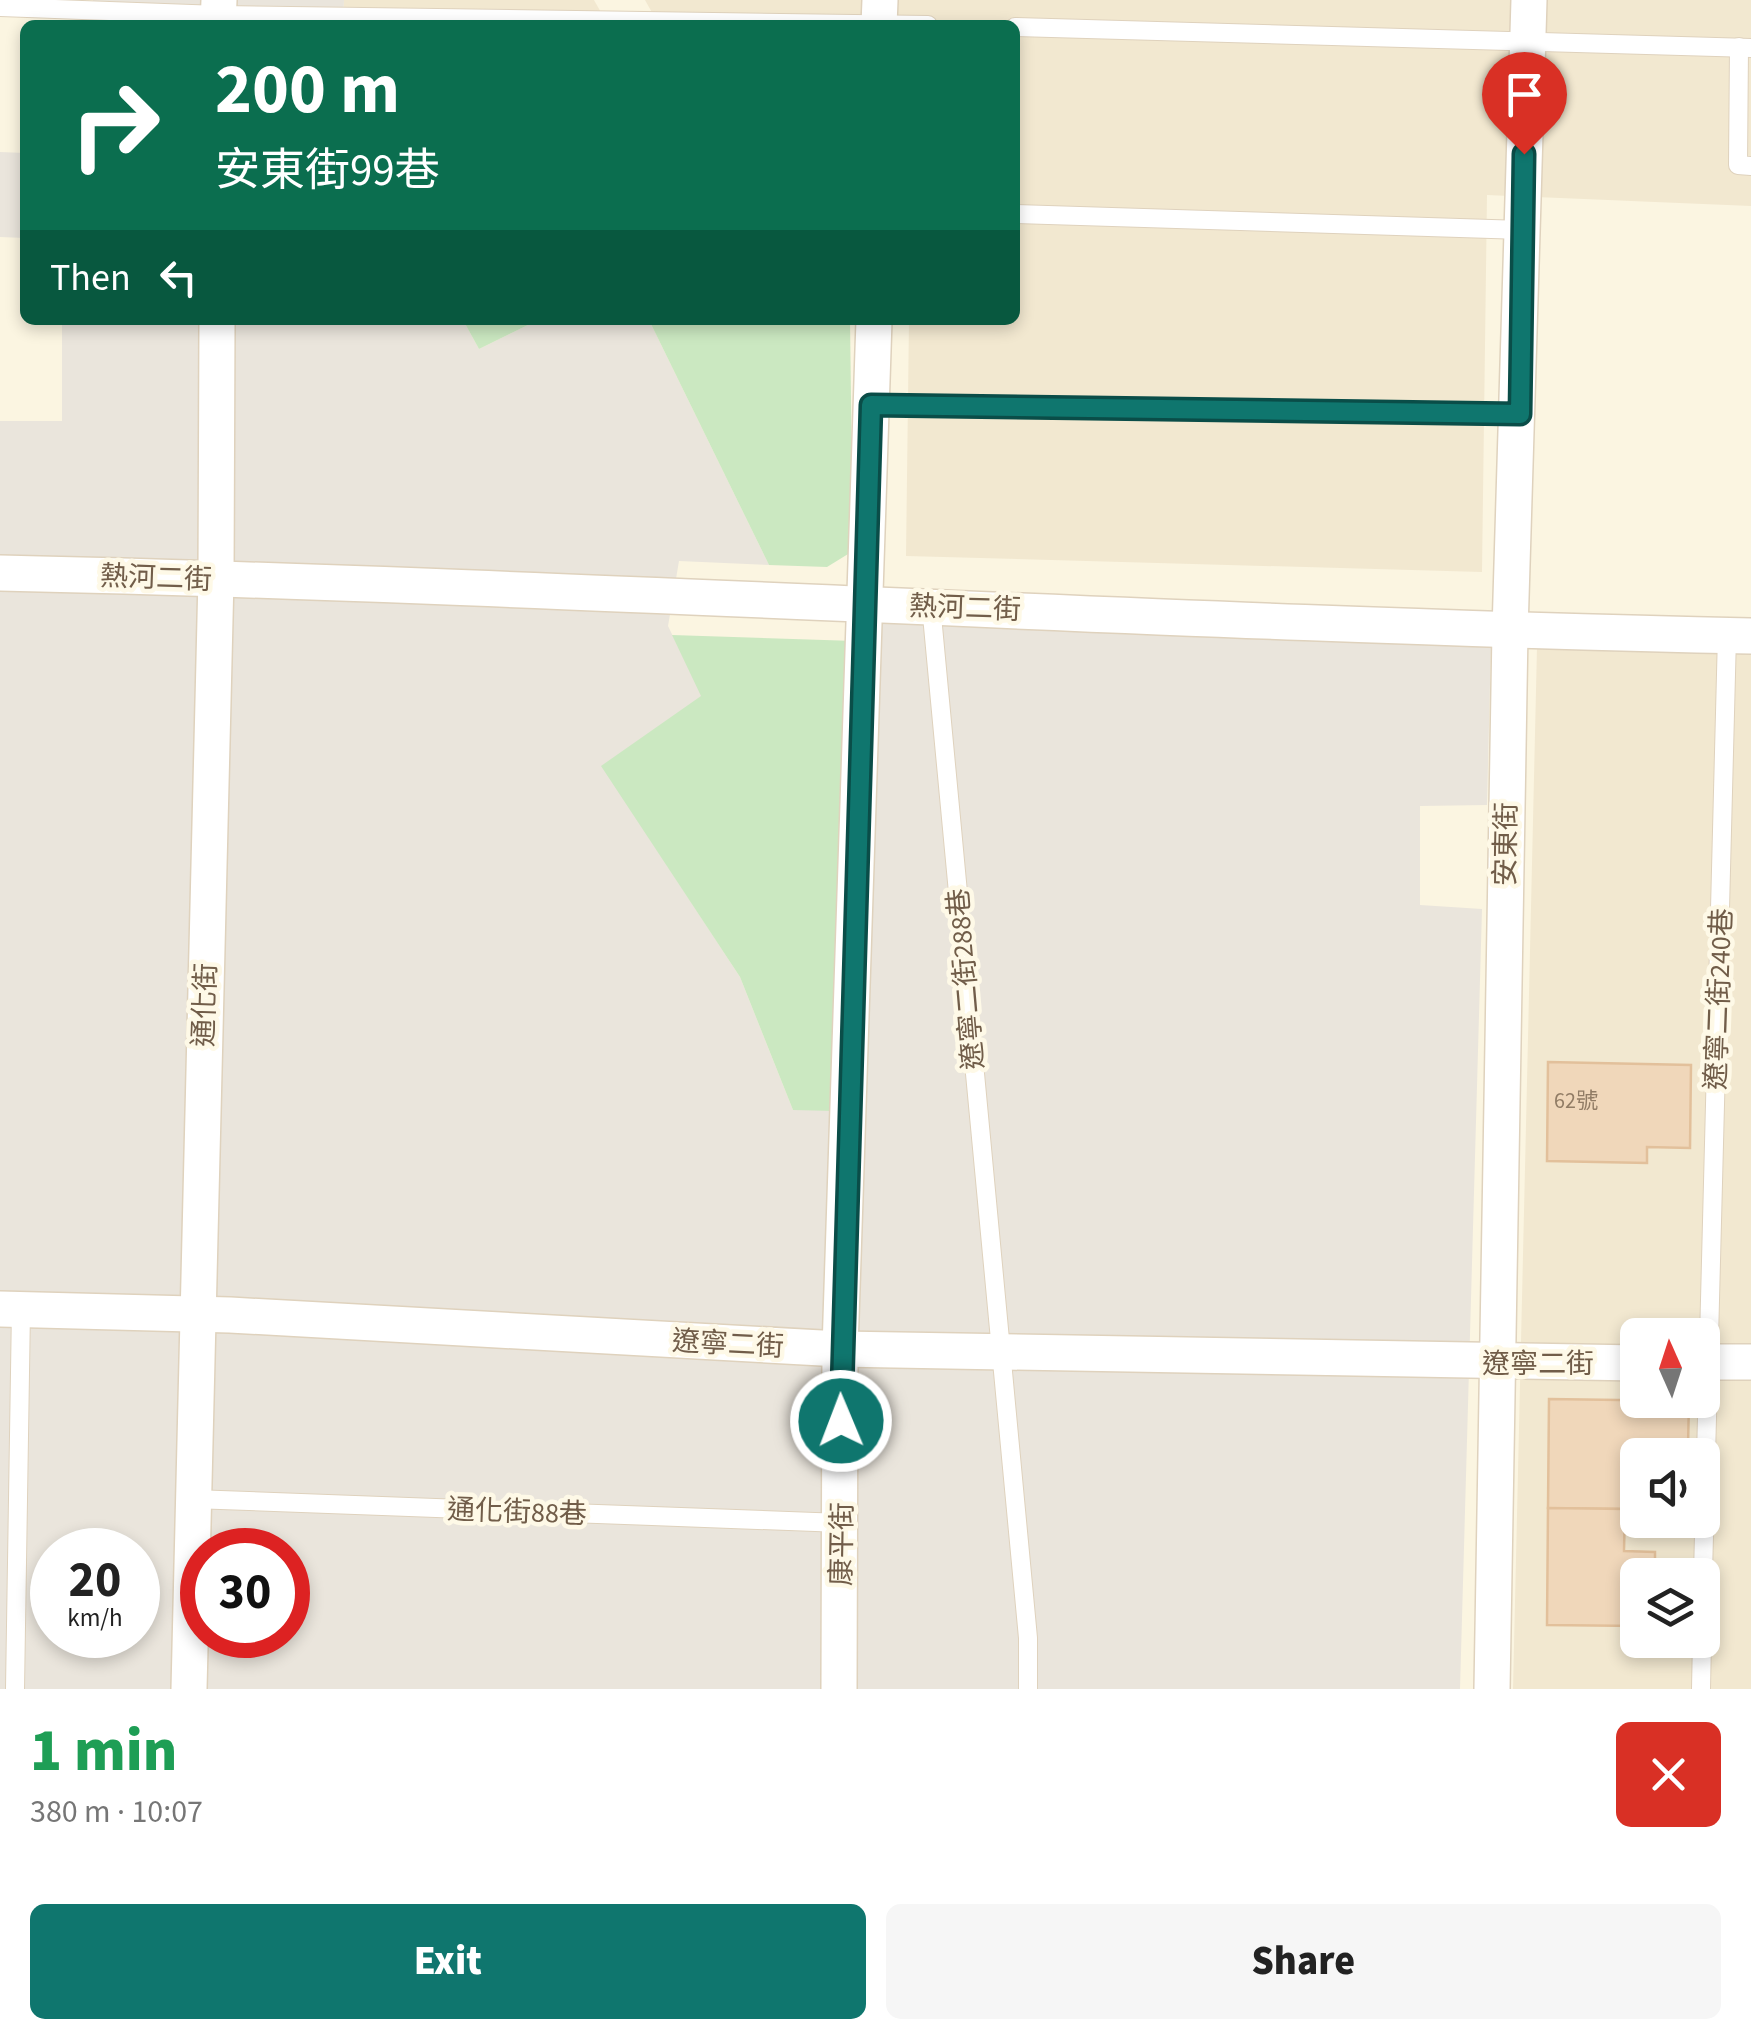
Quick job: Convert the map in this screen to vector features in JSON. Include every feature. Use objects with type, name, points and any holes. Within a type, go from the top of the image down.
[{"type":"street","name":"安東街","points":[[1492,1689],[1494,1364],[1510,632],[1520,414],[1529,0]]},
{"type":"street","name":"通化街","points":[[189,1689],[195,1314],[216,578],[217,325]]},
{"type":"street","name":"康平街","points":[[839,1689],[840,1349],[874,325]]},
{"type":"street","name":"熱河二街","points":[[0,573],[216,578],[1510,632],[1739,636]]},
{"type":"street","name":"遼寧二街","points":[[11,1309],[195,1314],[840,1349],[1494,1364],[1620,1362]]},
{"type":"street","points":[[1720,1362],[1751,1362]]},
{"type":"lane","points":[[0,7],[639,20]]},
{"type":"lane","points":[[1020,27],[1745,48],[1738,166],[1751,166]]},
{"type":"lane","points":[[1020,214],[1523,230]]},
{"type":"lane","points":[[871,405],[1520,414]]},
{"type":"lane","name":"遼寧二街288巷","points":[[931,606],[1026,1621],[1028,1689]]},
{"type":"lane","name":"遼寧二街240巷","points":[[1707,1318],[1739,636]]},
{"type":"lane","points":[[11,1309],[16,1689]]},
{"type":"lane","name":"遼寧二街240巷","points":[[1703,1558],[1704,1418]]},
{"type":"lane","name":"通化街88巷","points":[[192,1499],[842,1523]]},
{"type":"lane","points":[[1701,1689],[1702,1658]]},
{"type":"shaded area","points":[[93,0],[344,0],[343,20],[92,20]]},
{"type":"shaded area","points":[[344,0],[594,0],[605,20],[343,20]]},
{"type":"shaded area","points":[[645,0],[1751,0],[1751,206],[1487,195],[1482,572],[906,556],[909,325],[1020,325],[1020,20],[656,20]]},
{"type":"shaded area","points":[[0,152],[20,153],[20,238],[0,237]]},
{"type":"shaded area","points":[[62,325],[466,325],[479,349],[528,325],[651,325],[769,565],[679,561],[668,626],[702,696],[602,766],[740,977],[793,1110],[856,621],[1491,643],[1487,805],[1420,806],[1420,905],[1482,909],[1460,1689],[0,1689],[0,421],[62,421]]},
{"type":"shaded area","points":[[1537,647],[1751,649],[1751,1689],[1513,1689]]},
{"type":"green space","points":[[466,325],[528,325],[479,349]]},
{"type":"green space","points":[[651,325],[850,325],[853,551],[827,567],[769,565]]},
{"type":"green space","points":[[672,635],[855,641],[835,1111],[793,1110],[740,977],[601,766],[701,696]]},
{"type":"building","points":[[1548,1062],[1691,1065],[1690,1148],[1647,1147],[1647,1163],[1547,1161]]},
{"type":"building","points":[[1549,1399],[1620,1400],[1620,1418],[1689,1418],[1688,1438],[1620,1438],[1620,1509],[1548,1508]]},
{"type":"building","points":[[1548,1508],[1620,1509],[1624,1551],[1655,1552],[1655,1558],[1620,1558],[1620,1626],[1547,1625]]},
{"type":"route","points":[[841,1421],[840,1349],[871,405],[1520,414],[1524,154]]}]
